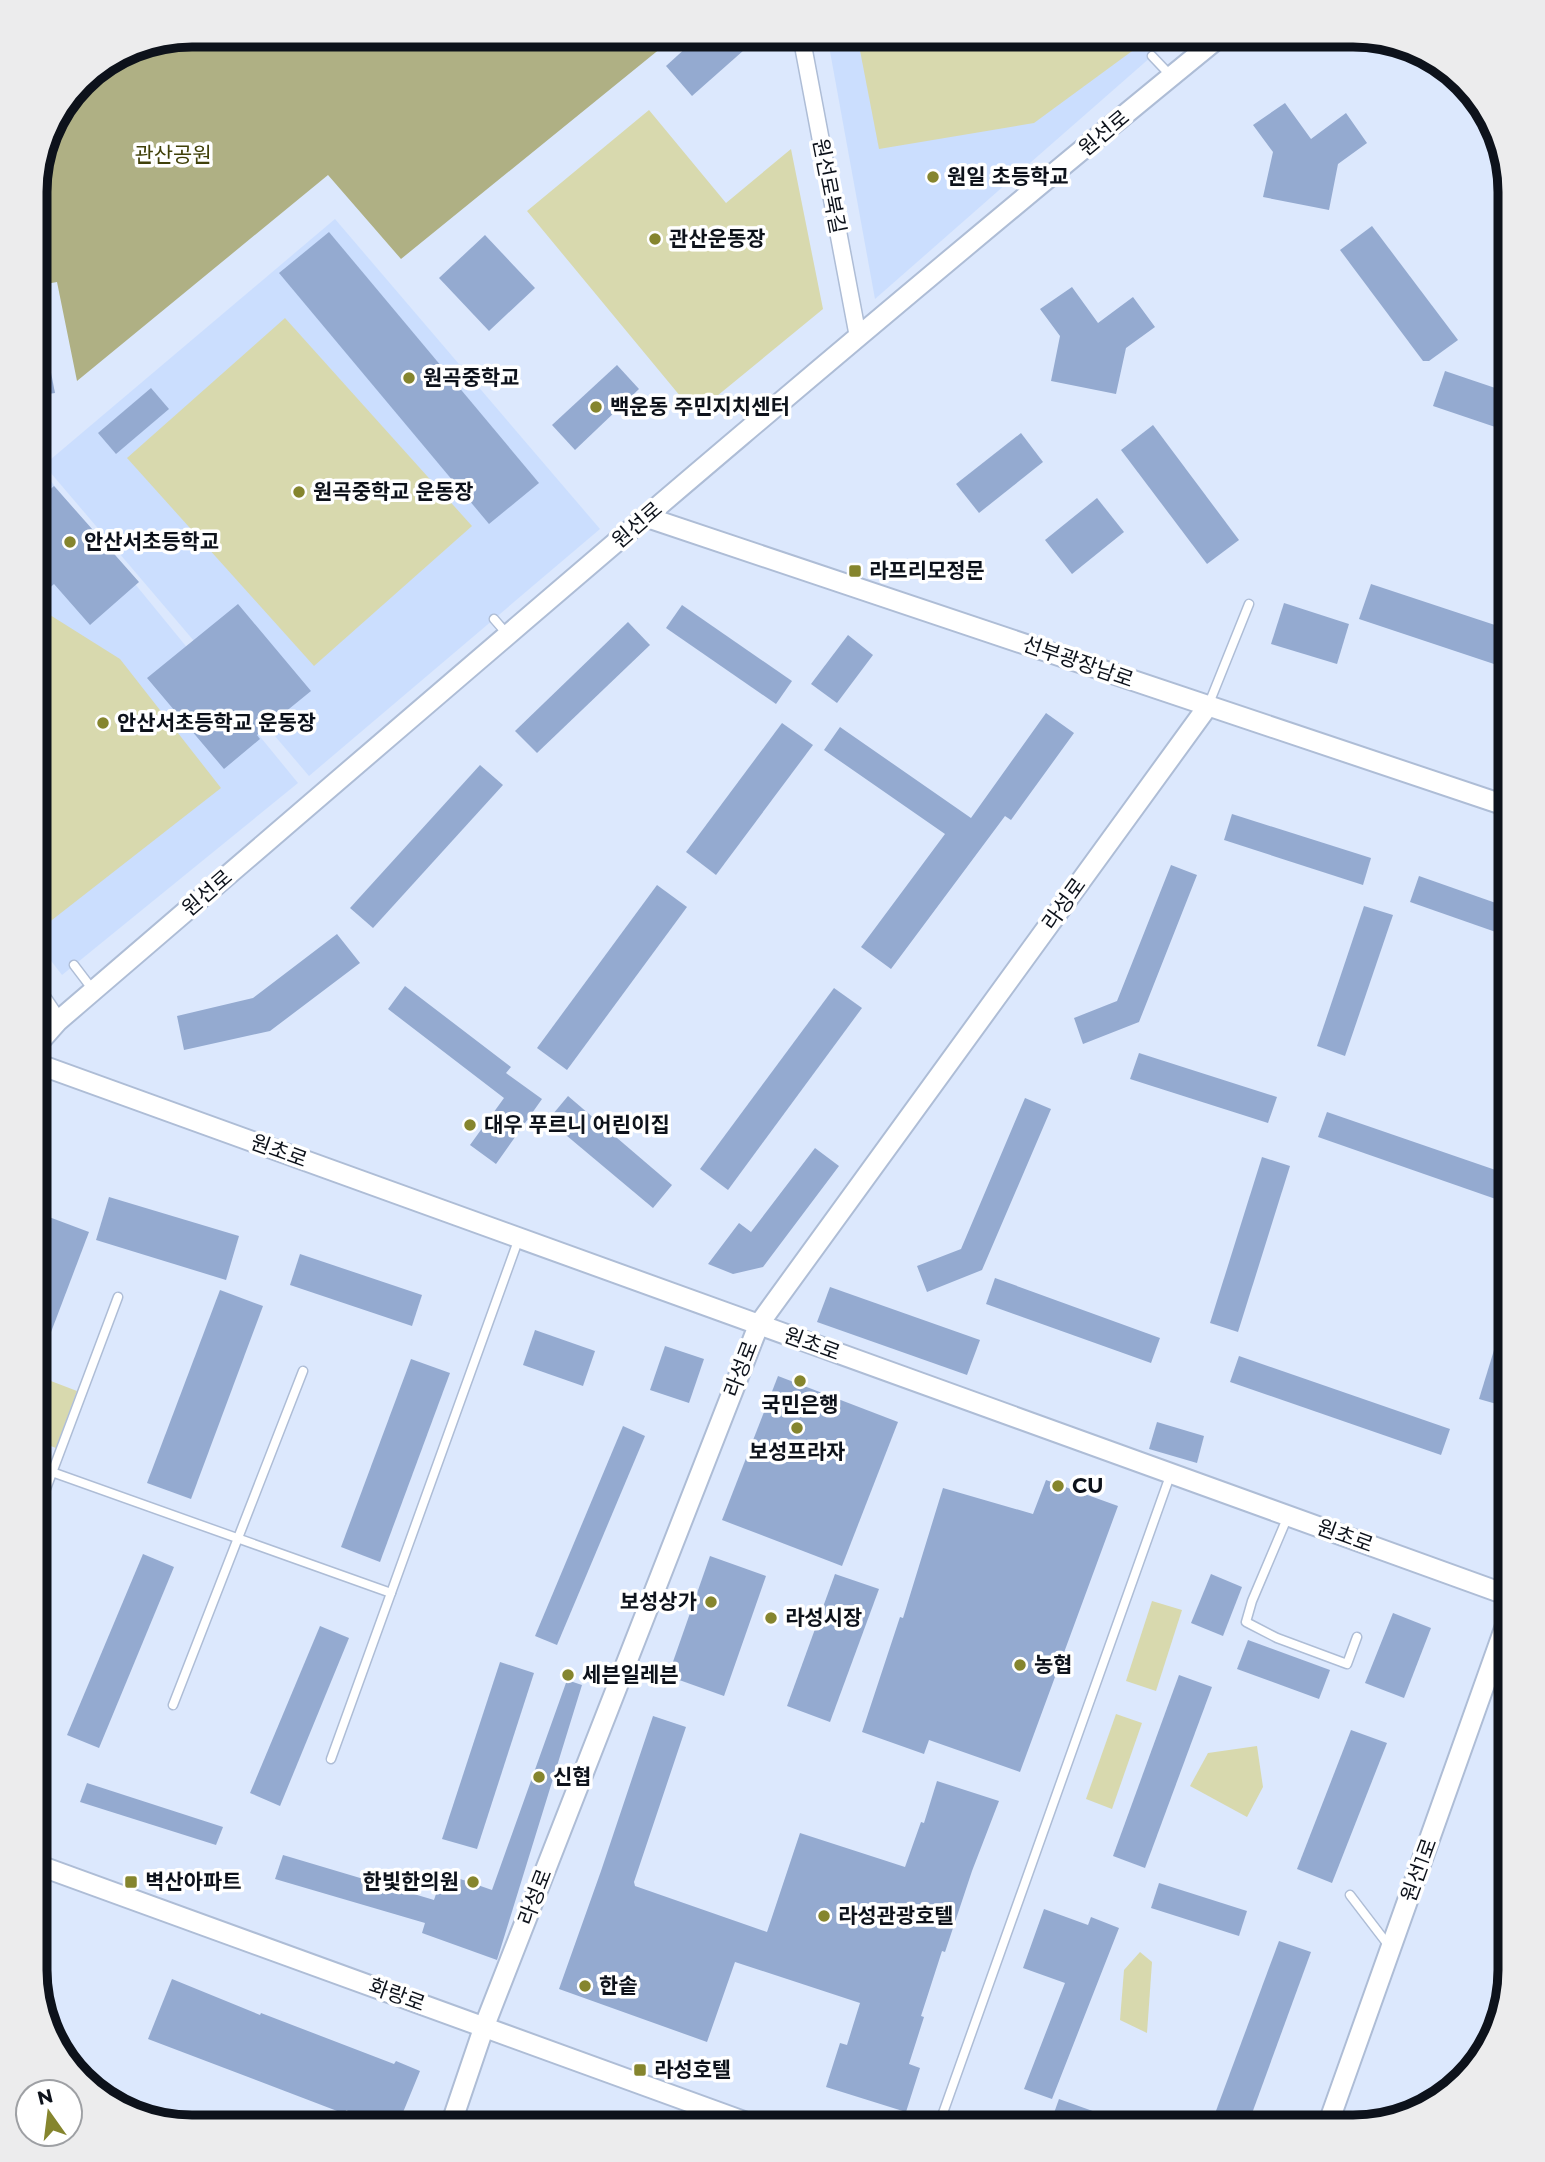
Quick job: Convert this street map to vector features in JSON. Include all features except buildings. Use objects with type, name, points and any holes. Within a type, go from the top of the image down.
[{"type":"street","name":"원선로북길","points":[[803,48],[858,337]]},
{"type":"street","name":"원선로","points":[[48,1033],[93,990],[646,517],[1207,48]]},
{"type":"street","name":"선부광장남로","points":[[646,517],[1498,803]]},
{"type":"street","name":"라성로","points":[[454,2114],[484,2027],[759,1324],[1208,706]]},
{"type":"street","points":[[48,1006],[58,1021]]},
{"type":"street","name":"원초로","points":[[48,1068],[1498,1592]]},
{"type":"street","name":"원선1로","points":[[1331,2115],[1498,1647]]},
{"type":"street","name":"화랑로","points":[[47,1868],[725,2114]]},
{"type":"lane","points":[[1152,56],[1172,77]]},
{"type":"lane","points":[[1208,706],[1249,604]]},
{"type":"lane","points":[[494,619],[508,635]]},
{"type":"lane","points":[[74,965],[93,990]]},
{"type":"lane","points":[[331,1759],[519,1238]]},
{"type":"lane","points":[[47,1483],[118,1297]]},
{"type":"lane","points":[[173,1705],[303,1371]]},
{"type":"lane","points":[[47,1471],[391,1593]]},
{"type":"lane","points":[[943,2115],[1171,1473]]},
{"type":"lane","points":[[1288,1516],[1252,1601],[1246,1622],[1277,1638],[1347,1664],[1357,1637]]},
{"type":"lane","points":[[1350,1895],[1391,1948]]},
{"type":"shaded area","name":"원일 초등학교","points":[[829,48],[1161,48],[875,299]]},
{"type":"shaded area","points":[[335,219],[600,529],[309,776],[48,470],[48,462]]},
{"type":"shaded area","points":[[48,477],[298,783],[62,975],[48,956]]},
{"type":"green space","name":"관산공원","points":[[183,48],[661,48],[401,259],[328,175],[77,381],[57,282],[48,284],[48,183],[58,137],[77,104],[97,83],[128,62],[146,55]]},
{"type":"green space","points":[[860,48],[1136,48],[1034,123],[879,149]]},
{"type":"green space","points":[[649,110],[726,203],[791,149],[823,309],[695,414],[527,211]]},
{"type":"green space","name":"원곡중학교 운동장","points":[[285,318],[472,526],[314,666],[127,458]]},
{"type":"green space","name":"안산서초등학교 운동장","points":[[50,615],[120,659],[221,788],[48,923],[48,617]]},
{"type":"green space","points":[[47,1380],[77,1391],[56,1448],[47,1445]]},
{"type":"green space","points":[[1152,1601],[1182,1610],[1156,1691],[1126,1681]]},
{"type":"green space","points":[[1116,1714],[1142,1723],[1112,1809],[1086,1799]]},
{"type":"green space","points":[[1257,1746],[1263,1787],[1247,1817],[1190,1786],[1208,1753]]},
{"type":"green space","points":[[1140,1952],[1152,1962],[1147,2033],[1120,2020],[1124,1970]]},
{"type":"place","name":"원일 초등학교","points":[[933,177]]},
{"type":"place","name":"관산운동장","points":[[655,239]]},
{"type":"place","name":"원곡중학교","points":[[409,378]]},
{"type":"place","name":"백운동 주민지치센터","points":[[596,407]]},
{"type":"place","name":"원곡중학교 운동장","points":[[299,492]]},
{"type":"place","name":"안산서초등학교","points":[[70,542]]},
{"type":"place","name":"라프리모정문","points":[[855,571]]},
{"type":"place","name":"안산서초등학교 운동장","points":[[103,723]]},
{"type":"place","name":"대우 푸르니 어린이집","points":[[470,1125]]},
{"type":"place","name":"국민은행","points":[[800,1381]]},
{"type":"place","name":"보성프라자","points":[[797,1428]]},
{"type":"place","name":"CU","points":[[1058,1486]]},
{"type":"place","name":"보성상가","points":[[711,1602]]},
{"type":"place","name":"라성시장","points":[[771,1618]]},
{"type":"place","name":"농협","points":[[1020,1665]]},
{"type":"place","name":"세븐일레븐","points":[[568,1675]]},
{"type":"place","name":"신협","points":[[539,1777]]},
{"type":"place","name":"벽산아파트","points":[[131,1882]]},
{"type":"place","name":"한빛한의원","points":[[473,1882]]},
{"type":"place","name":"라성관광호텔","points":[[824,1916]]},
{"type":"place","name":"한솥","points":[[585,1986]]},
{"type":"place","name":"라성호텔","points":[[640,2070]]}]
